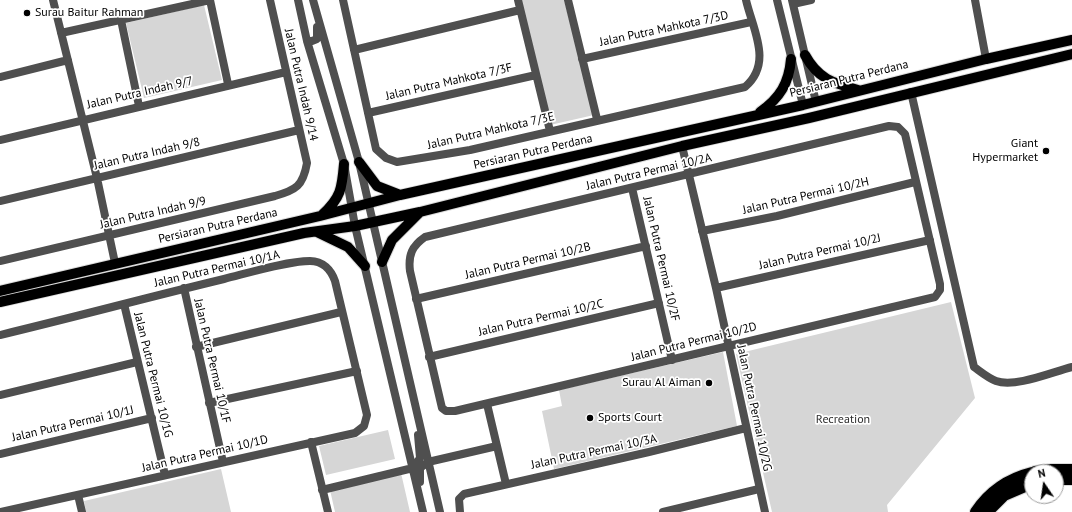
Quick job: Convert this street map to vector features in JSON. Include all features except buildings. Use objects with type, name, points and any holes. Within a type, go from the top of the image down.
[{"type":"highway","points":[[976,512],[990,494],[1015,478],[1024,475]]},
{"type":"highway","points":[[987,512],[999,499],[1011,490],[1024,486]]},
{"type":"main road","name":"Persiaran Putra Perdana","points":[[0,290],[400,196],[755,115],[810,105],[986,59],[1072,40]]},
{"type":"main road","points":[[0,302],[304,233],[355,226],[372,221],[420,212],[682,146],[779,125],[1072,54]]},
{"type":"main road","points":[[805,56],[811,67],[824,78],[860,91]]},
{"type":"main road","points":[[755,115],[771,104],[782,92],[790,69],[791,59]]},
{"type":"main road","points":[[779,125],[787,119],[800,115],[810,105],[852,107]]},
{"type":"main road","points":[[359,162],[377,186],[400,196]]},
{"type":"main road","points":[[320,216],[337,199],[342,188],[344,164]]},
{"type":"main road","points":[[382,262],[392,240],[420,212]]},
{"type":"main road","points":[[304,233],[316,232],[336,240],[351,250],[365,266]]},
{"type":"street","points":[[53,0],[97,178],[115,263]]},
{"type":"street","points":[[61,33],[210,0],[228,84]]},
{"type":"street","name":"Jalan Putra Indah 9/14","points":[[270,0],[307,163],[304,176]]},
{"type":"street","points":[[298,0],[307,41],[344,164],[355,226],[423,512]]},
{"type":"street","points":[[313,0],[317,19],[359,162],[440,512]]},
{"type":"street","name":"Jalan Putra Mahkota 7/3E","points":[[343,0],[376,148],[386,158],[397,162],[470,150],[597,119],[745,87],[760,64],[760,52],[751,22]]},
{"type":"street","points":[[518,0],[550,131]]},
{"type":"street","points":[[568,0],[597,119]]},
{"type":"street","points":[[746,0],[751,22]]},
{"type":"street","points":[[777,0],[791,59],[810,105]]},
{"type":"street","points":[[810,105],[805,56],[792,2],[811,0]]},
{"type":"street","points":[[975,0],[986,59]]},
{"type":"street","points":[[354,50],[520,10]]},
{"type":"street","points":[[307,41],[312,42],[317,39],[317,19]]},
{"type":"street","points":[[120,20],[139,106]]},
{"type":"street","name":"Jalan Putra Mahkota 7/3D","points":[[582,59],[751,22]]},
{"type":"street","points":[[0,77],[68,60]]},
{"type":"street","name":"Jalan Putra Indah 9/7","points":[[0,140],[228,84],[286,72]]},
{"type":"street","name":"Jalan Putra Mahkota 7/3F","points":[[368,113],[536,75]]},
{"type":"street","points":[[912,92],[974,367],[989,378],[1004,383],[1015,383],[1072,367]]},
{"type":"street","name":"Jalan Putra Permai 10/2A","points":[[441,404],[416,299],[409,261],[414,246],[425,237],[892,126],[898,127],[905,134],[915,182],[939,277]]},
{"type":"street","name":"Jalan Putra Indah 9/8","points":[[0,201],[299,130]]},
{"type":"street","name":"Jalan Putra Permai 10/2G","points":[[682,146],[716,288],[764,512]]},
{"type":"street","name":"Jalan Putra Indah 9/9","points":[[0,261],[292,191],[304,176]]},
{"type":"street","name":"Jalan Putra Permai 10/2H","points":[[702,232],[777,216],[915,182]]},
{"type":"street","name":"Jalan Putra Permai 10/2F","points":[[632,188],[672,360]]},
{"type":"street","name":"Jalan Putra Permai 10/2J","points":[[716,288],[930,240]]},
{"type":"street","name":"Jalan Putra Permai 10/2B","points":[[416,299],[646,246]]},
{"type":"street","name":"Jalan Putra Permai 10/1A","points":[[0,335],[184,288],[312,261],[324,266],[332,272],[358,374]]},
{"type":"street","name":"Jalan Putra Permai 10/2D","points":[[441,404],[446,411],[455,411],[729,347],[746,341],[932,299],[940,290],[939,277]]},
{"type":"street","name":"Jalan Putra Permai 10/1F","points":[[184,288],[223,462]]},
{"type":"street","name":"Jalan Putra Permai 10/2C","points":[[429,357],[659,303]]},
{"type":"street","name":"Jalan Putra Permai 10/1G","points":[[124,304],[137,362],[166,475]]},
{"type":"street","points":[[196,347],[341,312]]},
{"type":"street","points":[[0,395],[137,362]]},
{"type":"street","points":[[209,403],[358,374]]},
{"type":"street","name":"Jalan Putra Permai 10/1D","points":[[1,512],[23,510],[78,495],[355,433],[364,426],[367,415],[358,374]]},
{"type":"street","points":[[487,404],[506,484]]},
{"type":"street","name":"Jalan Putra Permai 10/1J","points":[[0,454],[152,418]]},
{"type":"street","points":[[322,490],[413,468],[420,458],[418,431],[419,423]]},
{"type":"street","name":"Jalan Putra Permai 10/3A","points":[[460,510],[459,501],[461,495],[746,428]]},
{"type":"street","points":[[311,442],[328,512]]},
{"type":"street","points":[[418,492],[420,485],[420,468],[428,462],[497,446]]},
{"type":"street","points":[[426,453],[431,457],[440,459]]},
{"type":"street","points":[[399,471],[411,458]]},
{"type":"street","points":[[432,476],[440,459]]},
{"type":"street","points":[[399,471],[410,476],[416,482]]},
{"type":"street","points":[[663,512],[759,489]]},
{"type":"street","points":[[78,495],[82,512]]},
{"type":"green space","points":[[519,0],[564,0],[594,115],[550,125]]},
{"type":"green space","points":[[204,5],[222,80],[144,98],[126,23]]},
{"type":"green space","name":"Recreation","points":[[951,302],[975,398],[887,505],[888,512],[772,512],[736,354]]},
{"type":"green space","points":[[723,352],[737,426],[554,469],[542,411],[562,406],[559,390]]},
{"type":"green space","points":[[388,430],[395,459],[326,475],[319,446]]},
{"type":"green space","points":[[221,469],[231,512],[86,512],[84,501]]},
{"type":"green space","points":[[401,473],[410,512],[335,512],[330,490]]},
{"type":"place","name":"Surau Baitur Rahman","points":[[27,13]]},
{"type":"place","name":"Giant Hypermarket","points":[[1046,151]]},
{"type":"place","name":"Surau Al Aiman","points":[[709,383]]},
{"type":"place","name":"Sports Court","points":[[590,418]]}]
